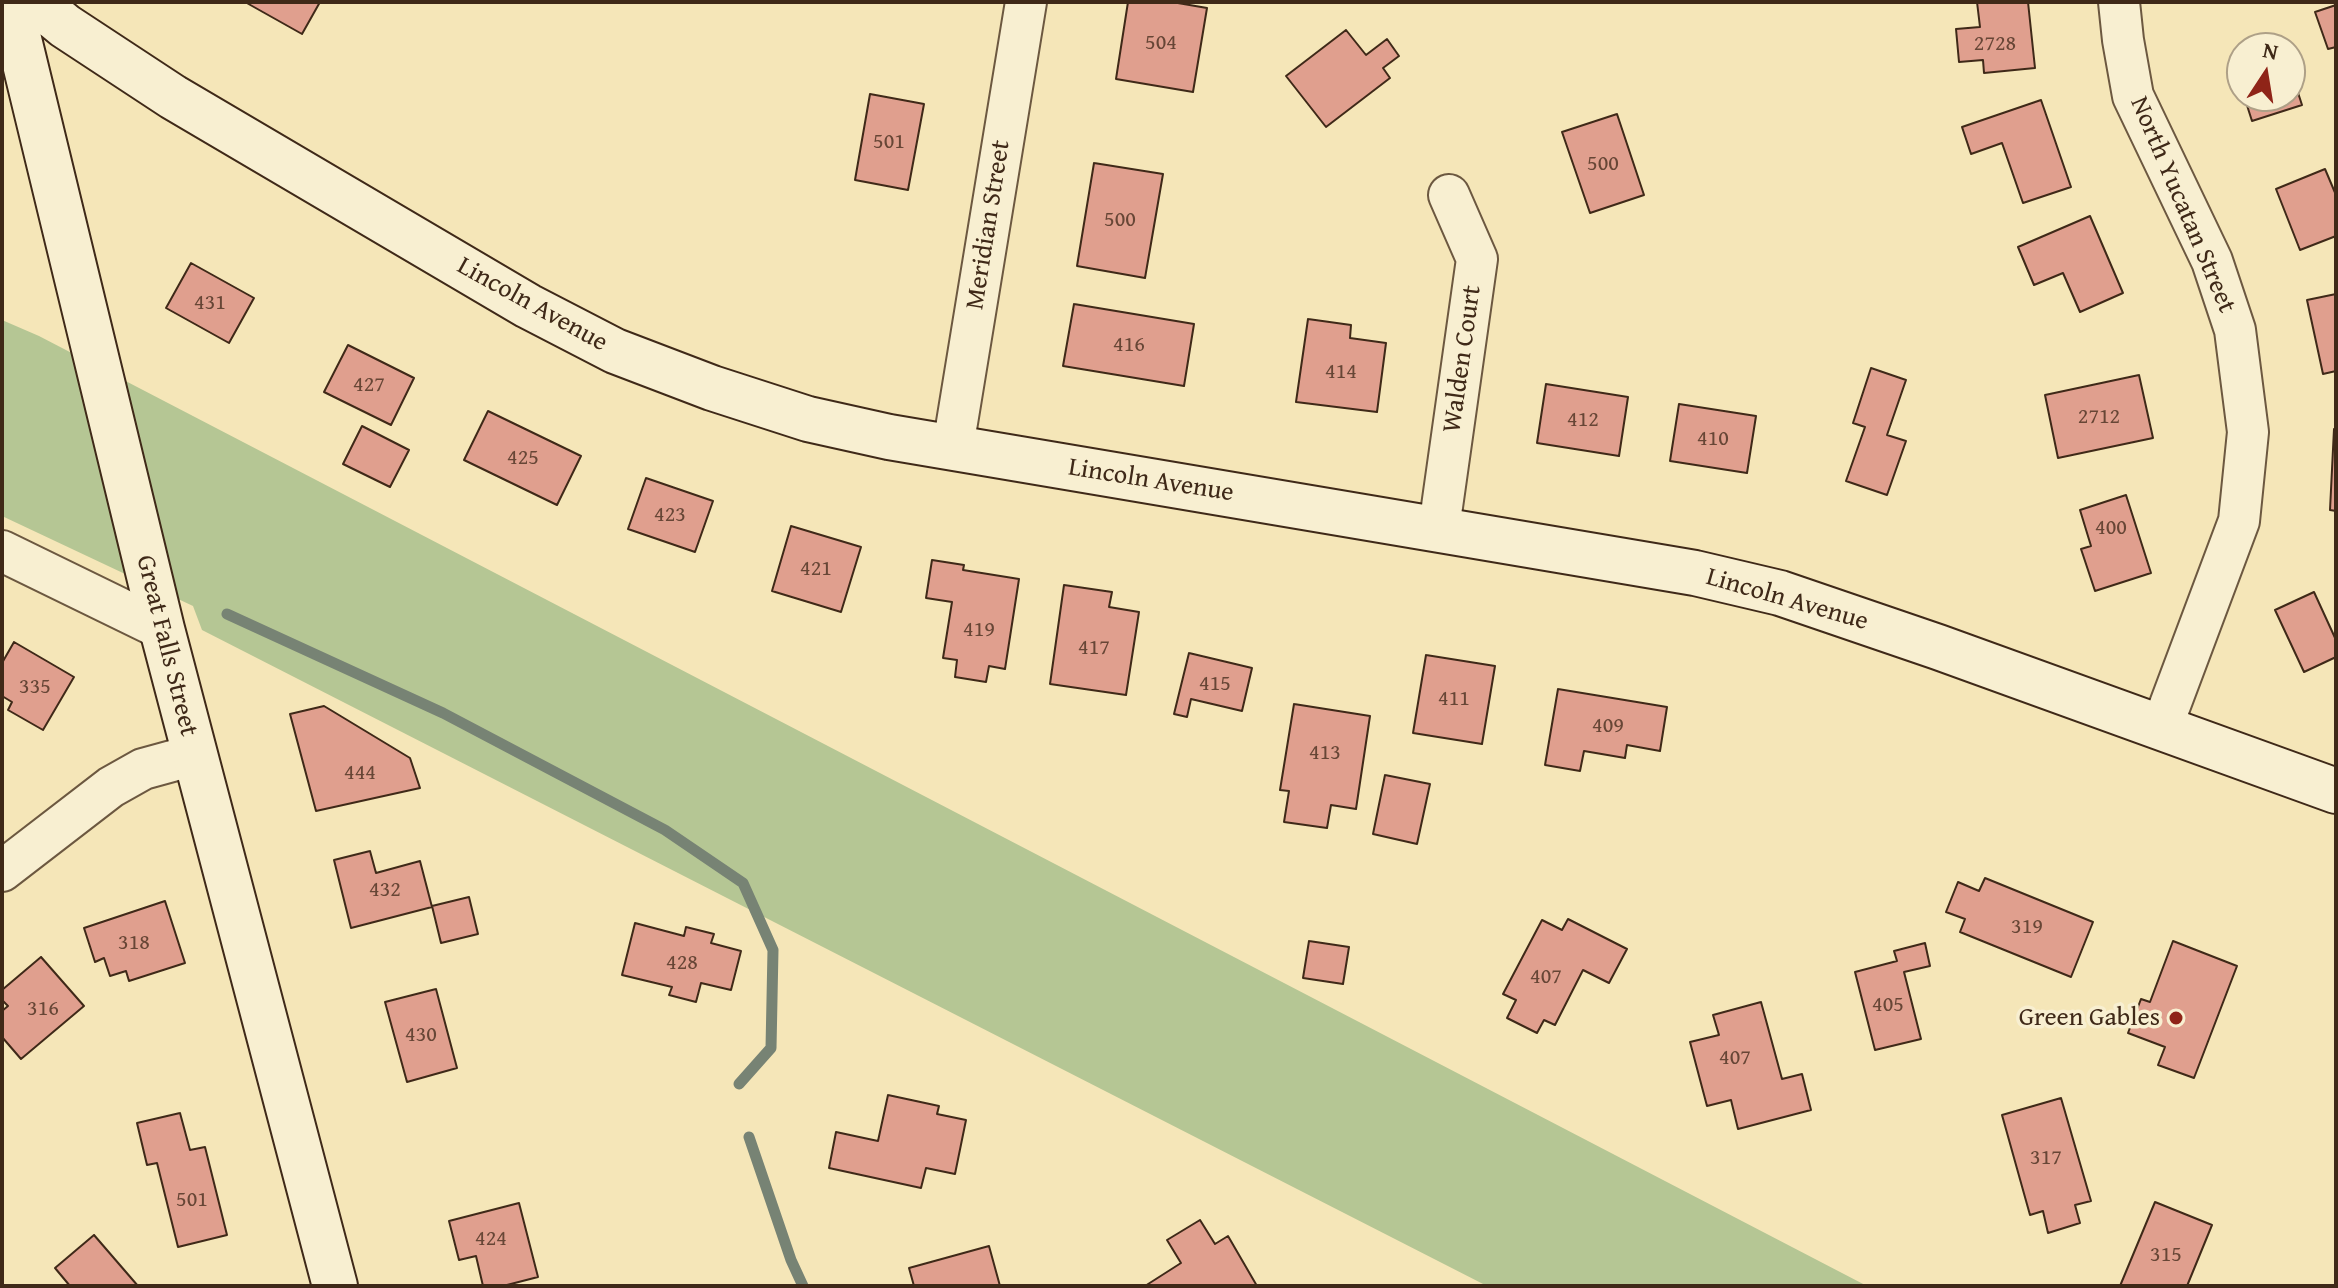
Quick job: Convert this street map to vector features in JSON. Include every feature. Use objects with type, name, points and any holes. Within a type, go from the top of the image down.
[{"type":"street","name":"Great Falls Street","points":[[10,2],[162,629],[335,1286]]},
{"type":"street","name":"Lincoln Avenue","points":[[36,2],[65,26],[173,97],[528,306],[615,351],[712,388],[808,419],[889,437],[1439,528],[1695,573],[1780,593],[2336,791]]},
{"type":"street","name":"Meridian Street","points":[[953,447],[1026,2]]},
{"type":"street","name":"North Yucatan Street","points":[[2119,2],[2133,96],[2212,261],[2235,330],[2248,432],[2239,521],[2161,729]]},
{"type":"street","name":"Walden Court","points":[[1439,528],[1477,259],[1449,195]]},
{"type":"street","points":[[2,551],[162,629]]},
{"type":"street","points":[[2,871],[111,787],[143,769],[194,755]]},
{"type":"green space","points":[[2,320],[39,336],[1867,1286],[1487,1286],[202,630],[193,606],[2,516]]},
{"type":"building","points":[[245,2],[320,2],[302,34]]},
{"type":"building","points":[[1128,2],[1172,2],[1207,8],[1193,92],[1116,79]]},
{"type":"building","points":[[1977,2],[2028,2],[2035,68],[1984,73],[1983,60],[1959,62],[1956,29],[1980,27]]},
{"type":"building","points":[[2336,5],[2336,47],[2328,49],[2315,12]]},
{"type":"building","points":[[1346,30],[1366,55],[1387,39],[1399,56],[1383,68],[1390,78],[1326,127],[1286,76]]},
{"type":"building","points":[[870,94],[924,104],[908,190],[855,180]]},
{"type":"building","points":[[2041,100],[2071,187],[2023,203],[2002,143],[1971,154],[1962,127]]},
{"type":"building","points":[[2249,112],[2280,112],[2252,121]]},
{"type":"building","points":[[1617,114],[1644,195],[1590,213],[1562,132]]},
{"type":"building","points":[[1094,163],[1163,174],[1145,278],[1077,266]]},
{"type":"building","points":[[2325,169],[2336,195],[2336,236],[2300,250],[2276,189]]},
{"type":"building","points":[[2090,216],[2123,293],[2080,312],[2063,273],[2034,285],[2018,247]]},
{"type":"building","points":[[191,263],[254,298],[229,343],[166,308]]},
{"type":"building","points":[[2336,294],[2336,371],[2323,374],[2307,300]]},
{"type":"building","points":[[1074,304],[1194,324],[1184,386],[1063,366]]},
{"type":"building","points":[[1308,319],[1351,325],[1350,338],[1386,343],[1377,412],[1296,402]]},
{"type":"building","points":[[348,345],[414,378],[391,425],[324,392]]},
{"type":"building","points":[[1871,368],[1906,380],[1887,435],[1906,441],[1887,495],[1846,481],[1865,427],[1853,423]]},
{"type":"building","points":[[2139,375],[2153,438],[2058,458],[2045,395]]},
{"type":"building","points":[[1546,384],[1628,397],[1619,456],[1537,443]]},
{"type":"building","points":[[1679,404],[1756,416],[1747,473],[1670,461]]},
{"type":"building","points":[[488,411],[581,456],[557,505],[464,460]]},
{"type":"building","points":[[362,426],[409,450],[390,487],[343,464]]},
{"type":"building","points":[[2336,429],[2336,511],[2330,510]]},
{"type":"building","points":[[646,478],[713,501],[695,552],[628,529]]},
{"type":"building","points":[[2126,495],[2151,573],[2095,591],[2081,549],[2091,546],[2080,510]]},
{"type":"building","points":[[791,526],[861,547],[841,612],[772,591]]},
{"type":"building","points":[[932,560],[964,565],[963,570],[1019,579],[1005,669],[989,666],[986,682],[955,677],[957,660],[943,658],[952,602],[926,598]]},
{"type":"building","points":[[1064,585],[1112,592],[1109,607],[1139,612],[1126,695],[1050,684]]},
{"type":"building","points":[[2314,592],[2336,640],[2336,657],[2304,672],[2275,610]]},
{"type":"building","points":[[14,642],[74,677],[43,730],[8,710],[12,702],[2,696],[2,663]]},
{"type":"building","points":[[1189,653],[1252,668],[1242,711],[1191,699],[1187,717],[1174,714]]},
{"type":"building","points":[[1426,655],[1495,666],[1482,744],[1413,733]]},
{"type":"building","points":[[1558,689],[1667,707],[1660,751],[1627,745],[1625,758],[1584,751],[1580,771],[1545,765]]},
{"type":"building","points":[[1294,704],[1370,716],[1356,809],[1331,805],[1327,828],[1284,822],[1289,791],[1280,790]]},
{"type":"building","points":[[324,706],[410,758],[420,788],[316,811],[290,714]]},
{"type":"building","points":[[1385,775],[1430,784],[1417,844],[1373,834]]},
{"type":"building","points":[[370,851],[376,873],[420,861],[432,907],[351,928],[334,860]]},
{"type":"building","points":[[1985,878],[2093,922],[2071,977],[1960,932],[1965,919],[1946,912],[1958,882],[1979,891]]},
{"type":"building","points":[[469,897],[478,934],[441,943],[432,906]]},
{"type":"building","points":[[165,901],[185,963],[129,981],[126,971],[110,976],[104,958],[95,962],[84,928]]},
{"type":"building","points":[[1568,919],[1627,949],[1609,983],[1583,970],[1555,1025],[1544,1020],[1537,1033],[1507,1018],[1516,1000],[1503,994],[1542,920],[1562,930]]},
{"type":"building","points":[[635,923],[684,936],[686,927],[714,934],[711,943],[741,951],[731,990],[701,983],[696,1002],[669,995],[672,987],[622,975]]},
{"type":"building","points":[[1309,941],[1349,947],[1343,984],[1303,978]]},
{"type":"building","name":"Green Gables","points":[[2173,941],[2237,966],[2194,1078],[2158,1065],[2165,1047],[2128,1033],[2141,999],[2150,1002]]},
{"type":"building","points":[[1925,943],[1930,966],[1904,972],[1921,1039],[1875,1050],[1855,972],[1897,961],[1894,951]]},
{"type":"building","points":[[41,957],[84,1006],[21,1059],[2,1037],[2,1011],[8,1006],[2,1000],[2,990]]},
{"type":"building","points":[[436,989],[457,1068],[407,1082],[385,1002]]},
{"type":"building","points":[[1761,1002],[1782,1079],[1802,1074],[1811,1110],[1738,1129],[1731,1100],[1707,1106],[1690,1042],[1719,1035],[1713,1015]]},
{"type":"building","points":[[888,1095],[939,1106],[937,1114],[966,1120],[955,1174],[926,1168],[921,1188],[829,1168],[836,1132],[878,1141]]},
{"type":"building","points":[[2061,1098],[2091,1201],[2075,1205],[2080,1223],[2048,1233],[2043,1211],[2030,1215],[2002,1115]]},
{"type":"building","points":[[180,1113],[190,1150],[205,1147],[227,1235],[178,1247],[157,1163],[147,1165],[137,1123]]},
{"type":"building","points":[[2155,1202],[2212,1225],[2187,1286],[2120,1286]]},
{"type":"building","points":[[519,1203],[538,1277],[503,1286],[483,1286],[476,1256],[459,1260],[449,1221]]},
{"type":"building","points":[[1200,1220],[1215,1244],[1228,1236],[1257,1286],[1145,1286],[1181,1263],[1167,1240]]},
{"type":"building","points":[[94,1235],[138,1286],[70,1286],[55,1268]]},
{"type":"building","points":[[989,1246],[1000,1286],[914,1286],[909,1268]]},
{"type":"waterway","points":[[227,614],[443,713],[665,830],[743,883],[773,950],[771,1048],[739,1084]]},
{"type":"waterway","points":[[749,1137],[791,1260],[803,1286]]},
{"type":"place","name":"Green Gables","points":[[2176,1018]]}]
